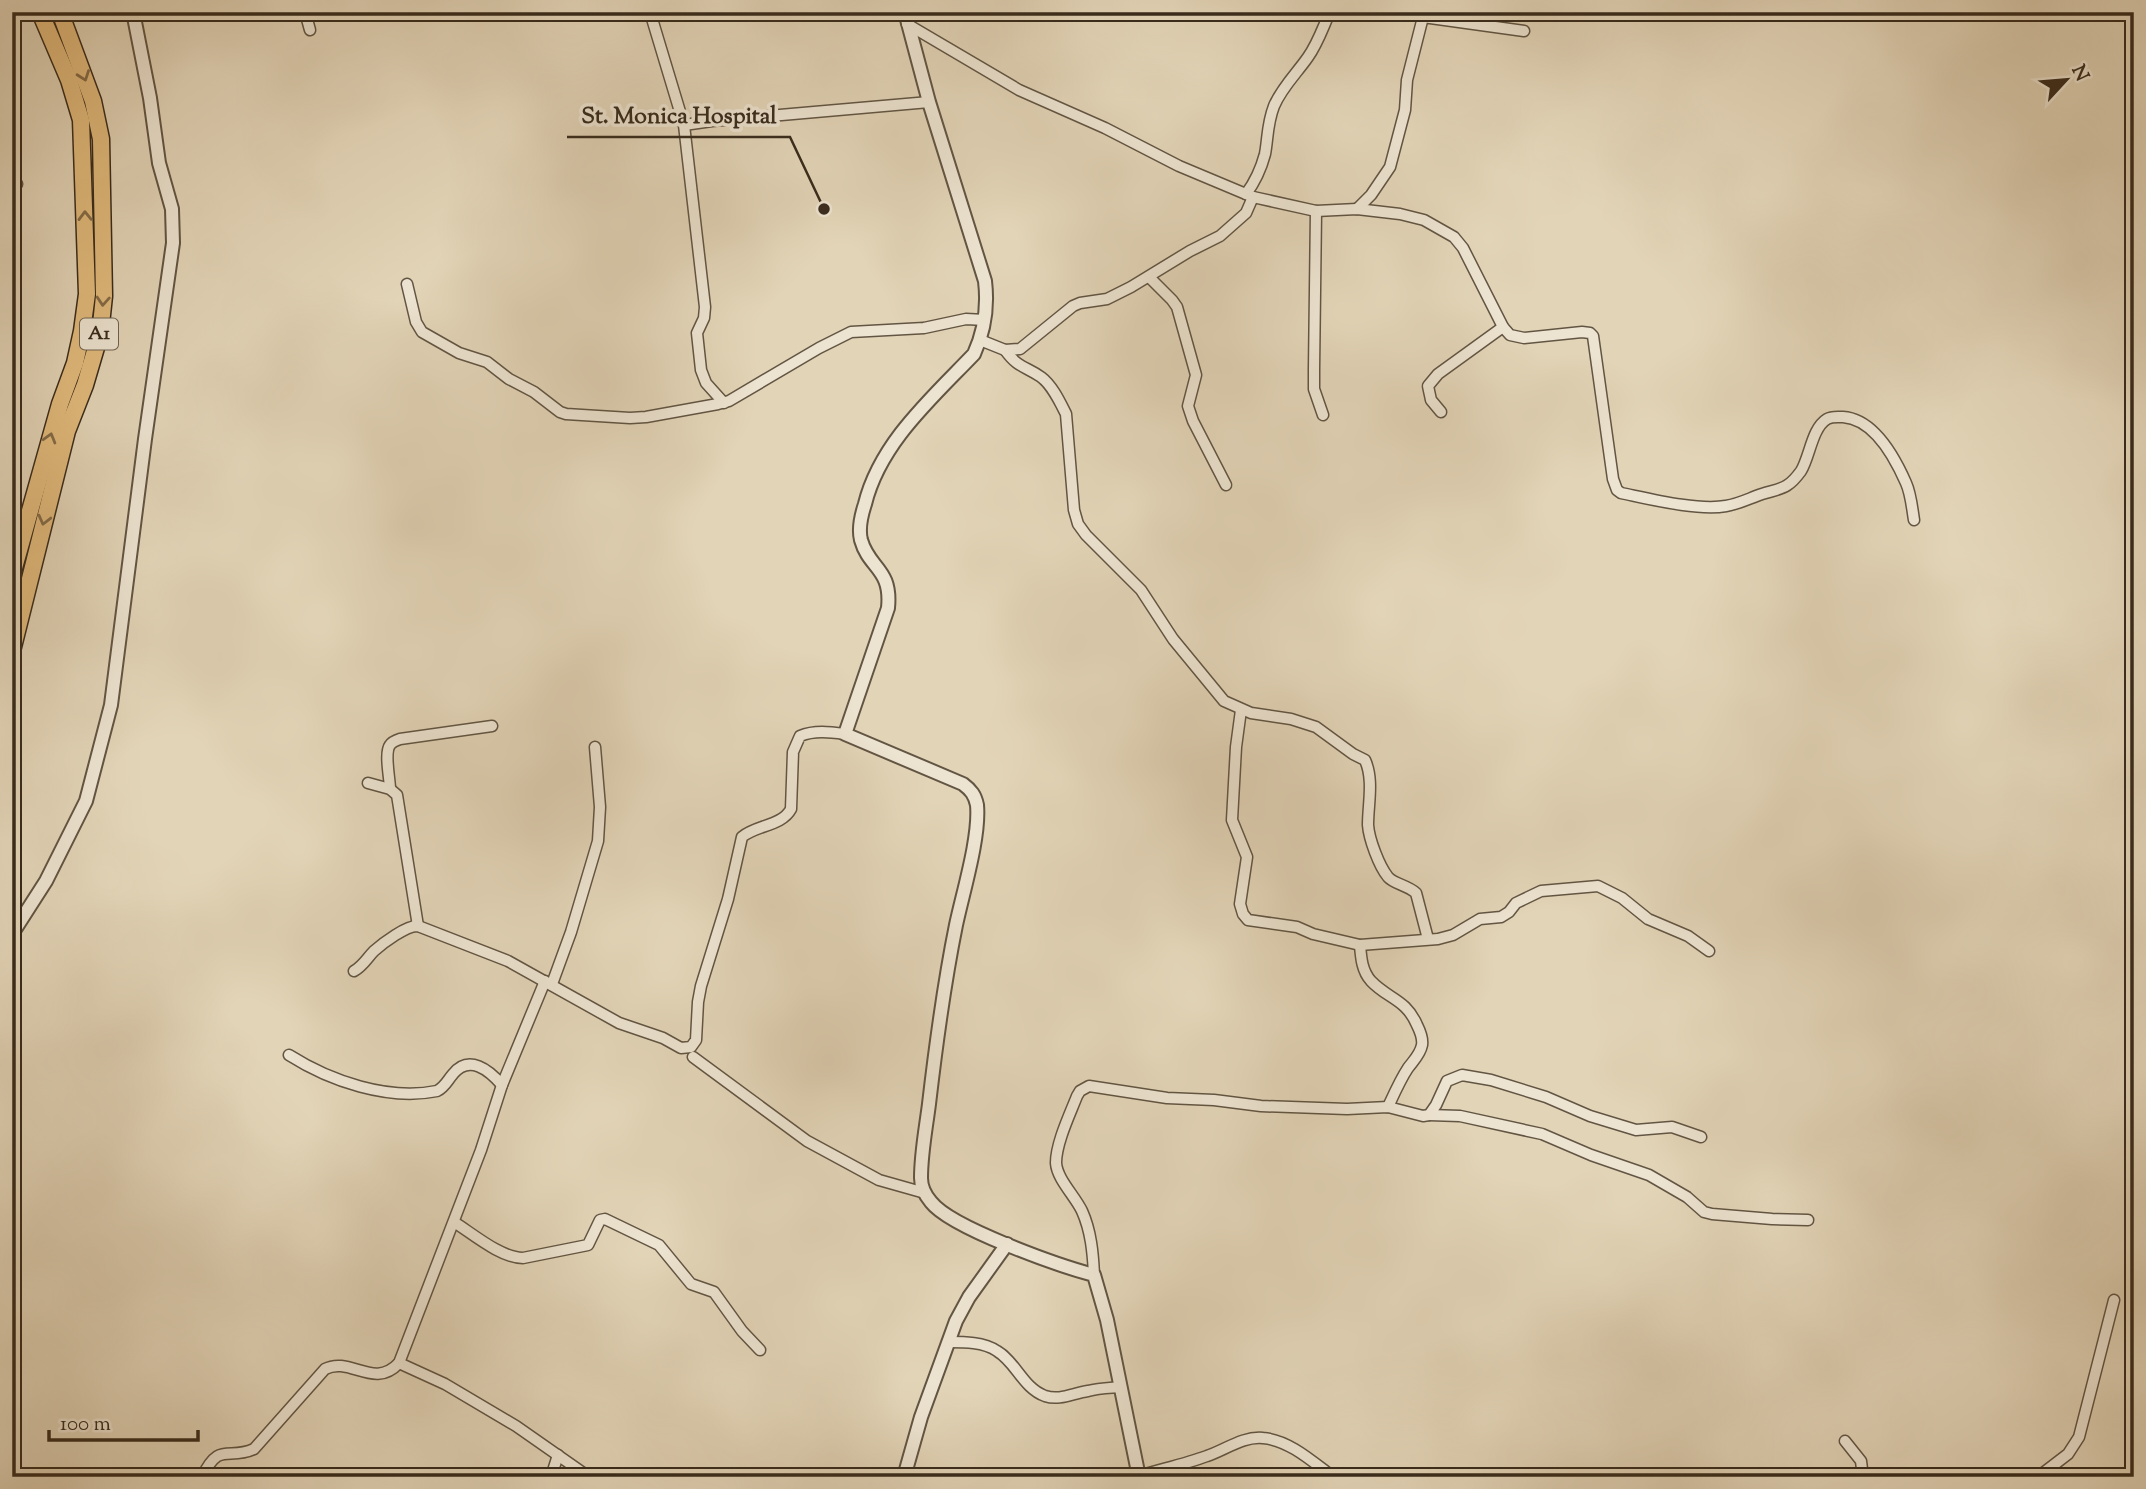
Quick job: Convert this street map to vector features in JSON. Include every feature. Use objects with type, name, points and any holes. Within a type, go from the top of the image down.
[{"type":"highway","name":"A1","points":[[12,575],[60,404],[75,363],[87,294],[85,174],[81,120],[69,80],[40,12]]},
{"type":"highway","name":"A1","points":[[12,652],[67,431],[85,385],[100,334],[104,296],[101,139],[93,100],[60,12]]},
{"type":"street","points":[[12,934],[46,881],[86,801],[111,705],[173,243],[172,209],[159,163],[150,98],[133,12]]},
{"type":"street","points":[[306,12],[310,30]]},
{"type":"street","points":[[650,12],[684,125],[705,307],[704,318],[697,332],[701,370],[706,383],[724,402]]},
{"type":"street","points":[[1005,351],[1020,349],[1030,343],[1073,306],[1107,299],[1149,277],[1228,230],[1246,213],[1265,152],[1268,125],[1274,105],[1315,46],[1330,12]]},
{"type":"street","points":[[1357,209],[1371,195],[1390,167],[1405,110],[1407,79],[1423,17],[1524,31]]},
{"type":"street","points":[[906,18],[1019,90],[1105,128],[1179,166],[1250,195],[1316,211],[1357,209],[1400,214],[1424,220],[1454,237],[1463,248],[1503,327],[1510,335],[1524,338],[1582,332],[1593,336],[1613,479],[1621,493],[1693,506],[1717,507],[1736,504],[1782,489],[1791,484],[1803,468],[1818,430],[1825,420],[1846,417],[1860,421],[1874,432],[1893,459],[1908,486],[1914,520]]},
{"type":"street","points":[[845,734],[889,599],[884,575],[864,549],[861,540],[859,523],[869,488],[883,458],[903,430],[974,354],[985,320],[985,281],[929,102],[906,18]]},
{"type":"street","points":[[684,125],[929,102]]},
{"type":"street","points":[[1316,211],[1314,390],[1323,415]]},
{"type":"street","points":[[1149,277],[1177,307],[1196,375],[1188,406],[1226,485]]},
{"type":"street","points":[[407,284],[416,322],[422,332],[459,353],[487,362],[560,412],[573,415],[646,417],[724,402],[851,332],[924,328],[966,319],[985,320]]},
{"type":"street","points":[[1441,412],[1431,400],[1429,386],[1438,374],[1503,327]]},
{"type":"street","points":[[980,341],[1005,351],[1017,365],[1045,380],[1066,414],[1074,510],[1078,524],[1141,590],[1173,639],[1219,696],[1241,710],[1291,719],[1316,727],[1365,760],[1369,771],[1369,831],[1375,852],[1389,879],[1416,893],[1429,939]]},
{"type":"street","points":[[1241,710],[1236,747],[1233,820],[1247,857],[1240,904],[1243,914],[1253,922],[1297,927],[1313,934],[1360,945],[1445,938],[1480,919],[1501,917],[1522,899],[1541,891],[1593,886],[1613,893],[1648,919],[1688,936],[1709,951]]},
{"type":"street","points":[[390,789],[388,748],[393,742],[492,726]]},
{"type":"street","points":[[354,971],[361,967],[376,949],[406,928],[418,926],[492,954],[639,1031],[663,1038],[681,1048],[694,1045],[700,994],[728,899],[740,841],[750,831],[784,818],[792,809],[793,752],[800,736],[823,732],[845,734],[963,783],[971,790],[976,804],[975,835],[951,950],[935,1052],[921,1180],[925,1193],[939,1211],[953,1220],[1007,1244],[1094,1275]]},
{"type":"street","points":[[202,1477],[213,1459],[218,1456],[254,1449],[325,1368],[336,1365],[376,1374],[388,1372],[399,1363],[481,1150],[502,1085],[570,932],[598,841],[600,807],[595,747]]},
{"type":"street","points":[[368,783],[390,789],[398,799],[418,926]]},
{"type":"street","points":[[1360,945],[1366,974],[1379,988],[1407,1007],[1417,1023],[1422,1040],[1417,1056],[1388,1107]]},
{"type":"street","points":[[289,1055],[324,1075],[386,1093],[437,1091],[444,1087],[461,1066],[468,1064],[484,1068],[502,1085]]},
{"type":"street","points":[[693,1057],[807,1141],[879,1180],[925,1193]]},
{"type":"street","points":[[1429,1115],[1447,1081],[1462,1075],[1508,1084],[1590,1116],[1636,1130],[1672,1127],[1701,1137]]},
{"type":"street","points":[[1333,1477],[1296,1450],[1263,1438],[1253,1438],[1207,1456],[1139,1476],[1107,1320],[1094,1275],[1091,1238],[1083,1213],[1058,1174],[1056,1164],[1070,1113],[1077,1096],[1084,1089],[1089,1086],[1167,1098],[1277,1107],[1388,1107],[1417,1114],[1460,1116],[1542,1134],[1648,1175],[1687,1197],[1704,1212],[1808,1220]]},
{"type":"street","points":[[454,1222],[502,1253],[523,1258],[588,1245],[600,1220],[605,1219],[659,1245],[691,1284],[714,1292],[741,1331],[760,1350]]},
{"type":"street","points":[[904,1477],[921,1417],[956,1321],[969,1297],[1007,1244]]},
{"type":"street","points":[[2038,1477],[2067,1454],[2079,1437],[2114,1300]]},
{"type":"street","points":[[949,1342],[965,1342],[997,1350],[1010,1361],[1032,1389],[1050,1397],[1062,1398],[1089,1390],[1121,1387]]},
{"type":"street","points":[[399,1363],[445,1384],[516,1426],[589,1477]]},
{"type":"street","points":[[1845,1441],[1861,1461],[1863,1477]]},
{"type":"street","points":[[551,1477],[558,1455]]},
{"type":"place","name":"St. Monica Hospital","points":[[824,209]]}]
